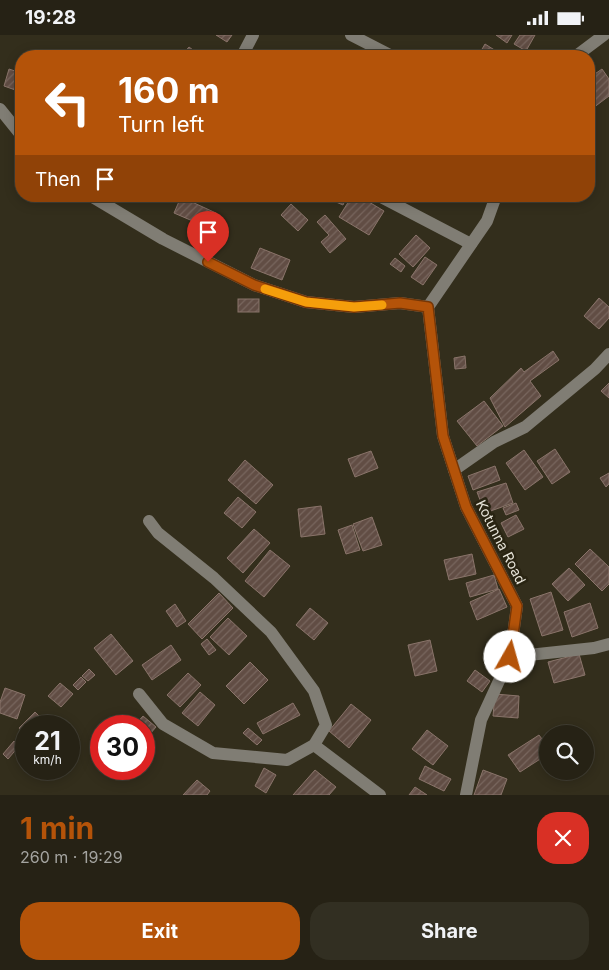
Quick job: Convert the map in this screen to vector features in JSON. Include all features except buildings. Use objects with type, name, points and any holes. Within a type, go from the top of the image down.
[{"type":"street","points":[[245,50],[253,35]]},
{"type":"street","points":[[351,35],[380,50]]},
{"type":"street","points":[[584,50],[604,35]]},
{"type":"street","points":[[0,109],[15,128]]},
{"type":"street","points":[[100,202],[163,239],[254,285],[306,302],[354,307],[400,303],[428,307],[487,221],[494,202]]},
{"type":"street","points":[[390,202],[471,244]]},
{"type":"street","name":"Kotunna Road","points":[[428,307],[443,436],[466,507],[517,606],[510,657],[482,720],[466,795]]},
{"type":"street","points":[[454,470],[494,442],[525,427],[595,369],[609,354]]},
{"type":"street","points":[[139,694],[163,724],[213,753],[286,760],[314,745],[326,725],[314,691],[271,632],[214,578],[158,533],[149,521]]},
{"type":"street","points":[[510,657],[594,648],[609,644]]},
{"type":"street","points":[[314,745],[380,795]]},
{"type":"slow traffic","points":[[265,289],[306,302],[354,307],[382,305]]},
{"type":"route","points":[[208,262],[254,285],[306,302],[354,307],[400,303],[428,307],[443,436],[466,507],[517,606],[510,657]]}]
